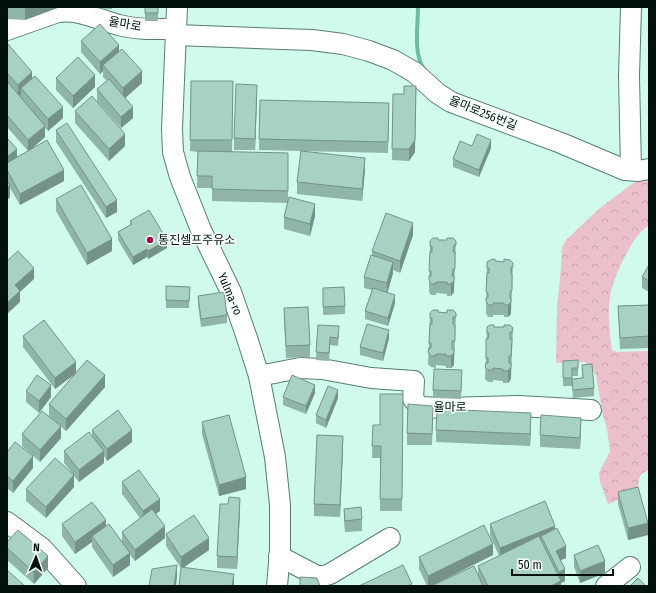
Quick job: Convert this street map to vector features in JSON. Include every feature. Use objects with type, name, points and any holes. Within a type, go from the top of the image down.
[{"type":"street","name":"Yulma-ro","points":[[177,7],[172,129],[173,152],[180,177],[202,230],[231,292],[259,376],[275,457],[280,505],[277,586]]},
{"type":"street","name":"율마로256번길","points":[[176,32],[312,40],[342,44],[369,51],[393,60],[409,69],[437,93],[451,102],[561,143],[625,170],[640,170],[629,76],[631,7]]},
{"type":"street","name":"율마로","points":[[7,30],[67,10],[78,12],[121,26],[176,32]]},
{"type":"street","name":"율마로","points":[[259,376],[300,368],[322,369],[372,378],[414,381],[413,399],[420,407],[444,408],[519,406],[591,410]]},
{"type":"street","points":[[7,522],[42,548],[76,586]]},
{"type":"street","points":[[279,556],[317,576],[323,576],[390,538]]},
{"type":"street","points":[[606,586],[630,567]]},
{"type":"green space","points":[[649,175],[649,225],[636,238],[627,252],[613,284],[610,298],[609,328],[612,350],[617,352],[649,351],[649,470],[640,476],[638,491],[608,504],[600,482],[599,473],[610,451],[596,375],[592,368],[585,362],[556,363],[557,307],[562,247],[567,239],[600,208],[632,184]]},
{"type":"building","points":[[145,7],[158,7],[158,13],[145,13]]},
{"type":"building","points":[[100,24],[119,45],[100,62],[81,41]]},
{"type":"building","points":[[7,43],[32,72],[18,85],[7,73]]},
{"type":"building","points":[[122,49],[142,71],[123,88],[103,65]]},
{"type":"building","points":[[78,57],[95,75],[73,96],[56,78]]},
{"type":"building","points":[[35,76],[63,107],[48,119],[21,88]]},
{"type":"building","points":[[109,79],[133,107],[121,117],[97,89]]},
{"type":"building","points":[[7,81],[45,126],[28,140],[7,115]]},
{"type":"building","points":[[191,81],[233,81],[232,140],[190,140]]},
{"type":"building","points":[[236,84],[257,85],[255,139],[234,138]]},
{"type":"building","points":[[404,86],[416,86],[415,140],[409,149],[392,149],[393,94],[404,94]]},
{"type":"building","points":[[92,96],[125,134],[109,149],[75,111]]},
{"type":"building","points":[[260,100],[389,103],[388,142],[259,139]]},
{"type":"building","points":[[67,123],[117,200],[106,207],[56,130]]},
{"type":"building","points":[[477,134],[491,140],[479,170],[453,159],[460,141],[472,146]]},
{"type":"building","points":[[7,138],[17,149],[7,157]]},
{"type":"building","points":[[47,140],[64,170],[20,194],[7,170],[7,163]]},
{"type":"building","points":[[198,151],[288,153],[288,191],[212,189],[212,176],[197,176]]},
{"type":"building","points":[[301,151],[365,158],[362,189],[297,182]]},
{"type":"building","points":[[81,185],[112,239],[87,253],[56,199]]},
{"type":"building","points":[[289,197],[315,204],[310,224],[284,217]]},
{"type":"building","points":[[149,210],[167,240],[148,251],[147,249],[133,257],[118,232],[132,224],[130,221]]},
{"type":"building","points":[[386,213],[413,223],[400,261],[372,251]]},
{"type":"building","points":[[433,238],[438,238],[438,240],[447,240],[447,238],[453,238],[456,241],[453,252],[455,252],[455,269],[453,269],[452,276],[454,276],[454,281],[451,284],[447,284],[447,282],[436,282],[436,284],[431,284],[429,280],[429,276],[431,276],[431,271],[429,271],[430,252],[432,252],[430,241]]},
{"type":"building","points":[[18,251],[34,268],[15,285],[20,291],[7,303],[7,261]]},
{"type":"building","points":[[371,255],[393,262],[387,283],[364,277]]},
{"type":"building","points":[[495,259],[495,261],[504,262],[504,259],[510,260],[513,263],[513,267],[511,267],[511,302],[508,305],[504,305],[504,303],[493,303],[493,305],[488,305],[486,301],[486,298],[488,298],[488,293],[486,292],[487,273],[489,273],[487,262]]},
{"type":"building","points":[[649,265],[649,281],[642,277]]},
{"type":"building","points":[[166,286],[190,287],[189,301],[166,300]]},
{"type":"building","points":[[344,287],[345,306],[323,307],[323,288]]},
{"type":"building","points":[[373,288],[395,295],[388,318],[365,311]]},
{"type":"building","points":[[224,292],[227,315],[201,319],[198,296]]},
{"type":"building","points":[[649,305],[649,336],[620,338],[618,306]]},
{"type":"building","points":[[308,307],[310,345],[286,346],[284,308]]},
{"type":"building","points":[[433,310],[447,313],[447,310],[453,310],[456,313],[456,317],[453,317],[453,324],[455,325],[455,341],[452,341],[452,349],[454,349],[454,353],[451,356],[446,356],[446,354],[436,354],[436,356],[431,356],[428,352],[429,348],[431,348],[431,343],[429,343],[430,324],[432,324],[432,318],[430,318],[430,313]]},
{"type":"building","points":[[44,320],[76,362],[55,378],[23,336]]},
{"type":"building","points":[[367,324],[389,330],[383,353],[360,347]]},
{"type":"building","points":[[318,325],[339,326],[338,338],[330,337],[329,353],[316,352]]},
{"type":"building","points":[[494,325],[494,327],[504,327],[504,325],[510,325],[513,328],[512,332],[510,332],[510,339],[512,339],[509,363],[511,363],[511,367],[508,371],[493,368],[493,370],[488,370],[485,367],[486,363],[488,363],[488,358],[486,358],[486,339],[488,339],[489,333],[487,333],[487,327]]},
{"type":"building","points":[[87,360],[105,375],[66,419],[49,404]]},
{"type":"building","points":[[578,360],[578,368],[572,368],[572,378],[563,378],[563,361]]},
{"type":"building","points":[[592,364],[594,388],[573,390],[572,379],[583,378],[582,365]]},
{"type":"building","points":[[434,369],[462,370],[461,391],[433,390]]},
{"type":"building","points":[[37,375],[51,385],[39,401],[26,391]]},
{"type":"building","points":[[292,375],[315,385],[306,406],[283,397]]},
{"type":"building","points":[[328,386],[338,390],[326,420],[316,415]]},
{"type":"building","points":[[380,394],[403,394],[402,499],[380,499],[381,446],[372,446],[373,425],[380,425]]},
{"type":"building","points":[[408,404],[433,406],[432,434],[407,433]]},
{"type":"building","points":[[437,409],[531,413],[530,434],[436,430]]},
{"type":"building","points":[[118,410],[132,430],[107,449],[92,430]]},
{"type":"building","points":[[42,411],[61,426],[40,450],[22,434]]},
{"type":"building","points":[[229,415],[246,477],[219,485],[202,422]]},
{"type":"building","points":[[541,415],[581,418],[580,438],[540,435]]},
{"type":"building","points":[[89,432],[104,451],[79,470],[64,451]]},
{"type":"building","points":[[317,435],[343,436],[340,505],[314,504]]},
{"type":"building","points":[[15,442],[33,456],[13,481],[7,476],[7,452]]},
{"type":"building","points":[[55,458],[74,475],[46,507],[26,489]]},
{"type":"building","points":[[139,470],[160,499],[143,511],[122,482]]},
{"type":"building","points":[[638,487],[648,523],[628,528],[618,492]]},
{"type":"building","points":[[229,497],[240,498],[237,557],[217,556],[220,504],[228,504]]},
{"type":"building","points":[[545,501],[555,526],[500,548],[490,524]]},
{"type":"building","points":[[92,502],[106,520],[75,542],[62,524]]},
{"type":"building","points":[[361,507],[362,519],[345,521],[344,509]]},
{"type":"building","points":[[152,509],[165,526],[135,550],[122,532]]},
{"type":"building","points":[[194,515],[209,538],[181,557],[166,534]]},
{"type":"building","points":[[109,524],[130,553],[113,565],[92,536]]},
{"type":"building","points":[[484,525],[493,544],[428,576],[419,557]]},
{"type":"building","points":[[557,528],[566,546],[556,551],[565,569],[559,572],[541,536]]},
{"type":"building","points":[[18,530],[48,556],[34,572],[7,548],[7,542]]},
{"type":"building","points":[[539,536],[561,581],[551,586],[488,586],[478,566]]},
{"type":"building","points":[[598,545],[605,561],[580,571],[574,555]]},
{"type":"building","points":[[177,565],[174,586],[149,586],[152,569]]},
{"type":"building","points":[[403,565],[412,584],[408,586],[359,586]]},
{"type":"building","points":[[474,566],[483,586],[431,586]]},
{"type":"building","points":[[181,567],[234,574],[232,586],[179,586]]},
{"type":"building","points":[[7,570],[25,586],[7,586]]},
{"type":"building","points":[[300,577],[317,578],[320,586],[300,586]]},
{"type":"building","points":[[638,578],[646,586],[630,586]]},
{"type":"waterway","points":[[418,7],[417,48],[418,56],[424,69]]},
{"type":"place","name":"통진셀프주유소","points":[[150,240]]}]
